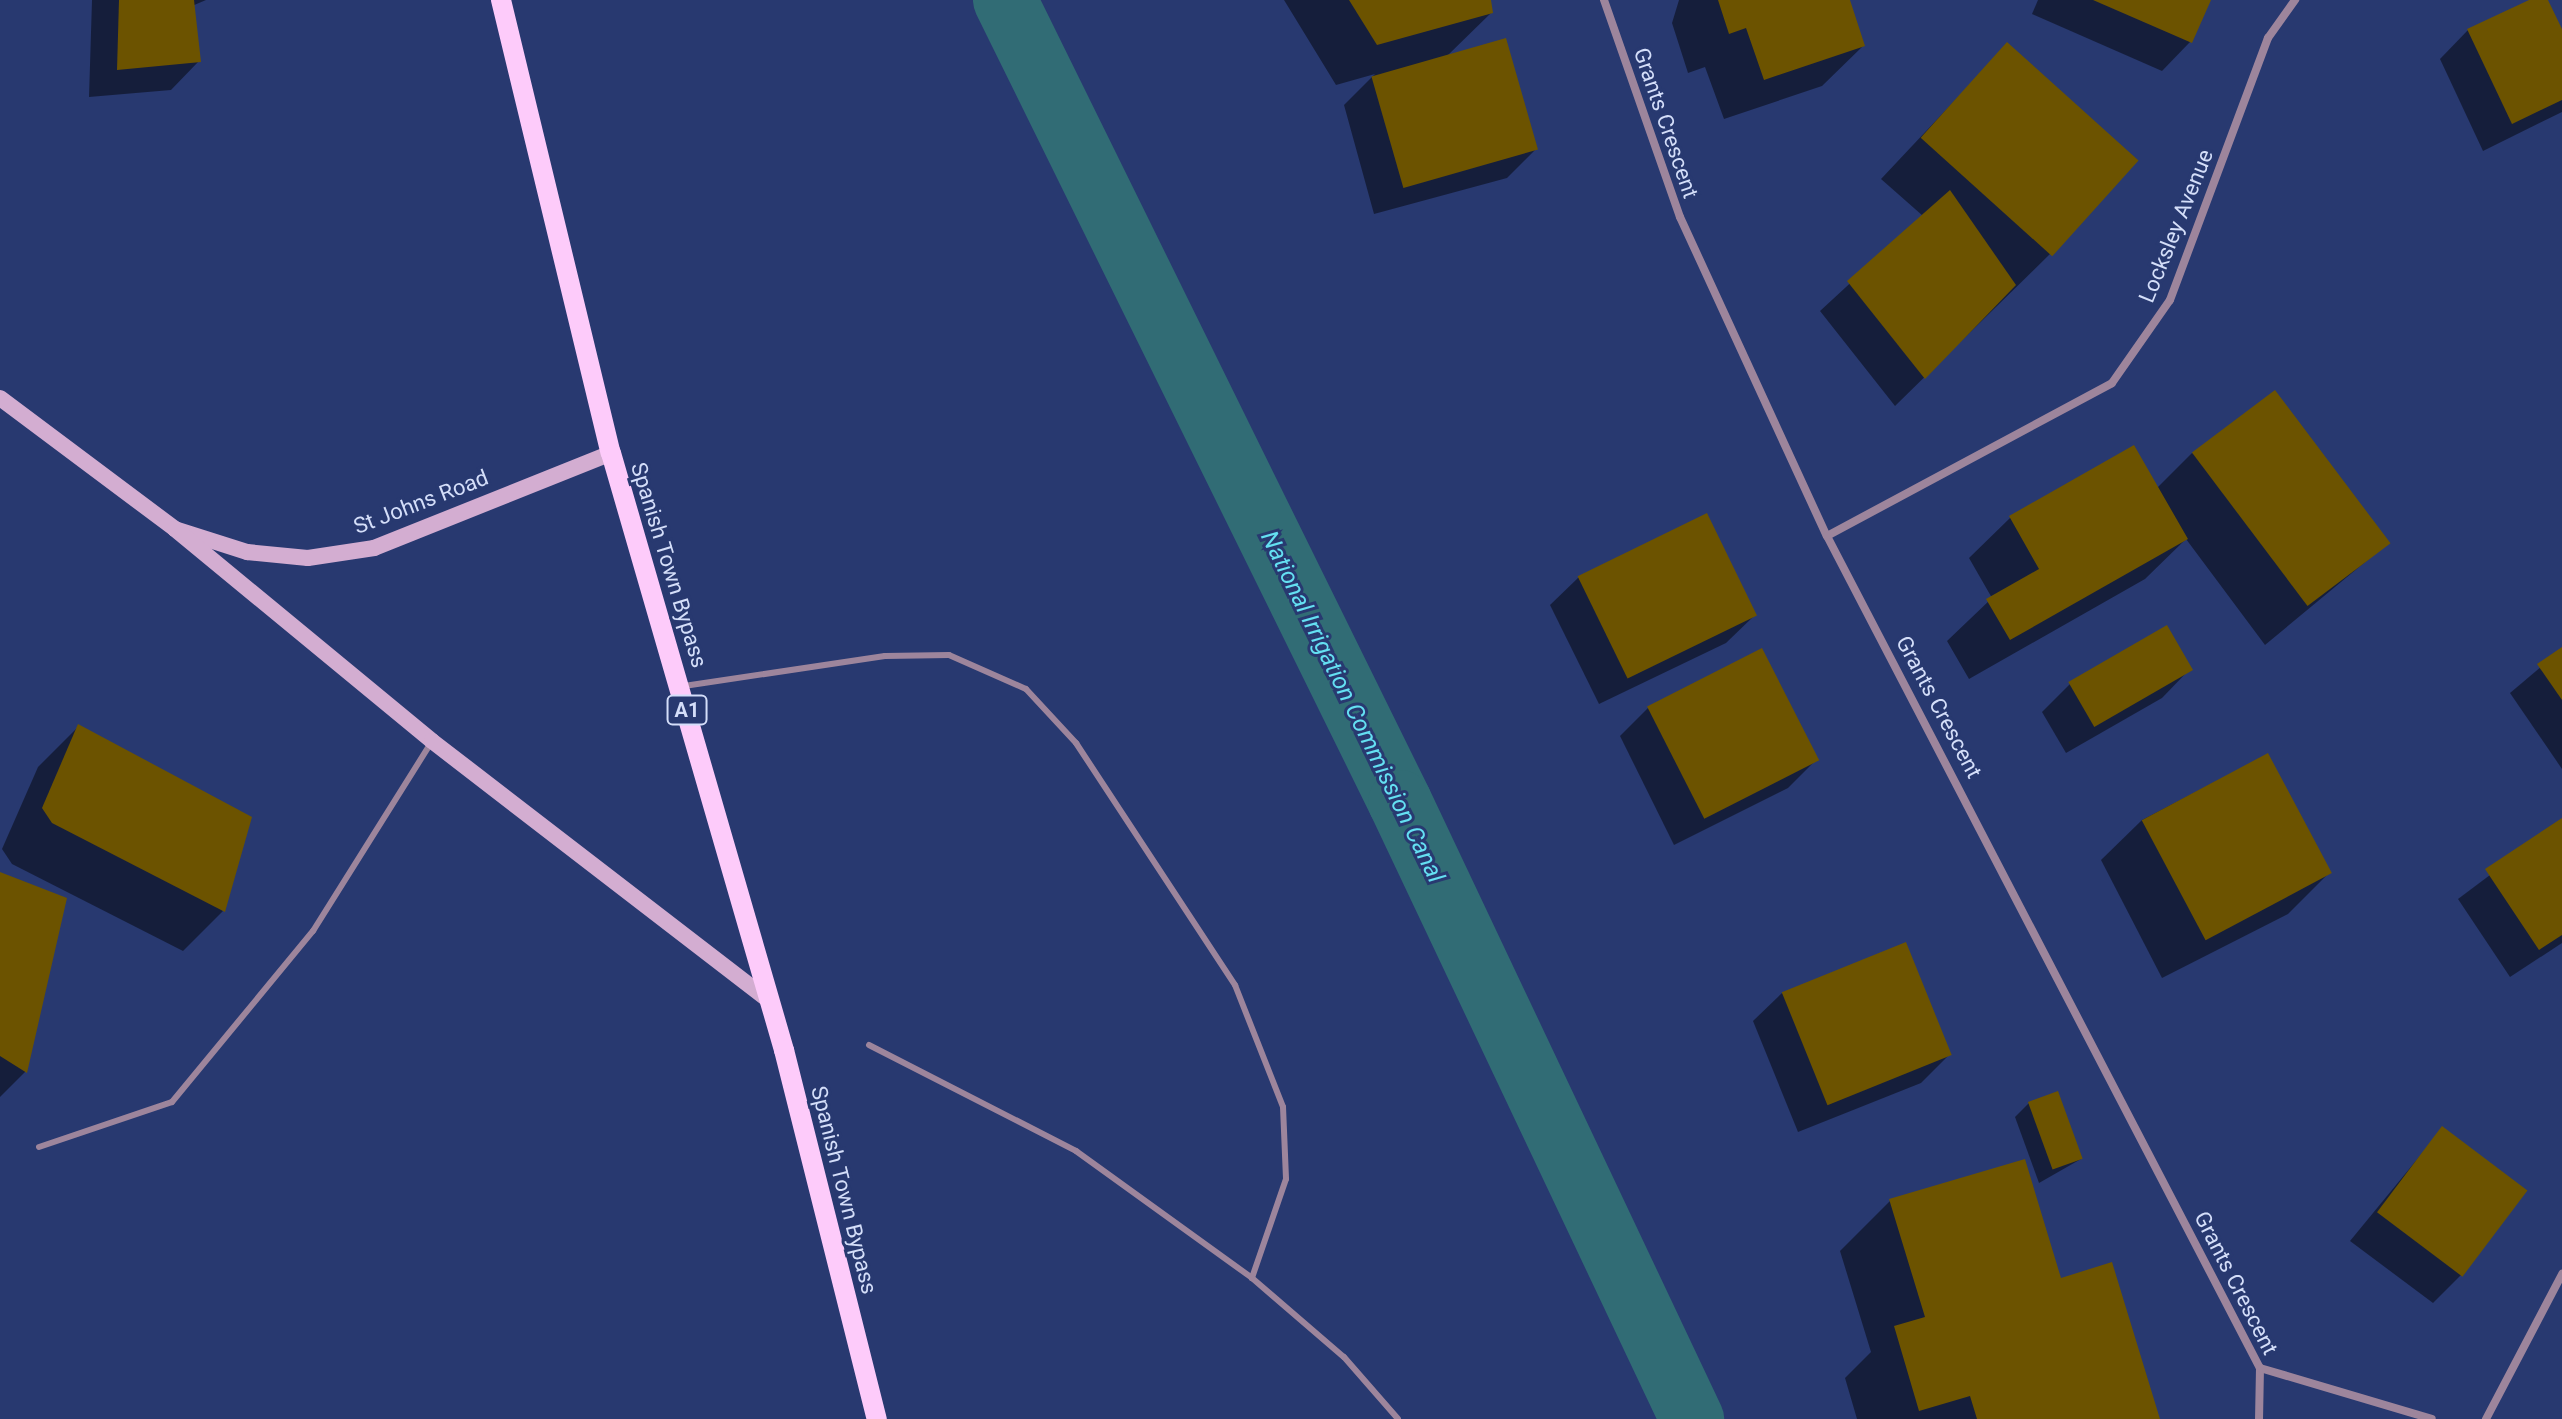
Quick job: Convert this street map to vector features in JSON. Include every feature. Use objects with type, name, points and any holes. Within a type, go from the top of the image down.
[{"type":"main road","name":"Spanish Town Bypass","points":[[501,0],[611,453],[770,1001],[877,1419]]},
{"type":"main road","name":"St Johns Road","points":[[0,398],[175,529],[247,552],[308,558],[374,548],[611,453]]},
{"type":"main road","points":[[175,529],[432,741],[770,1001]]},
{"type":"street","name":"Grants Crescent","points":[[1604,0],[1680,217],[1827,536],[2260,1368],[2259,1419]]},
{"type":"street","name":"Locksley Avenue","points":[[1827,536],[2112,383],[2170,300],[2268,38],[2295,0]]},
{"type":"street","points":[[2486,1419],[2562,1274]]},
{"type":"street","points":[[2260,1368],[2432,1419]]},
{"type":"lane","points":[[681,686],[885,656],[949,655],[1026,689],[1076,743],[1235,985],[1283,1107],[1286,1179],[1252,1278]]},
{"type":"lane","points":[[39,1147],[172,1102],[313,931],[432,741]]},
{"type":"lane","points":[[869,1045],[1076,1151],[1252,1278],[1344,1357],[1398,1419]]},
{"type":"building","points":[[119,0],[194,0],[201,62],[117,70]]},
{"type":"building","points":[[1349,0],[1491,0],[1493,13],[1377,45]]},
{"type":"building","points":[[1718,0],[1850,0],[1865,46],[1764,80],[1746,28],[1729,34]]},
{"type":"building","points":[[2093,0],[2211,0],[2192,43]]},
{"type":"building","points":[[2529,0],[2548,0],[2562,29],[2562,100],[2512,124],[2467,29]]},
{"type":"building","points":[[1506,38],[1538,150],[1403,188],[1371,77]]},
{"type":"building","points":[[2007,42],[2139,160],[2052,256],[1921,138]]},
{"type":"building","points":[[1950,190],[2016,285],[1925,379],[1847,281]]},
{"type":"building","points":[[2275,390],[2391,543],[2307,606],[2192,453]]},
{"type":"building","points":[[2134,445],[2188,539],[2010,640],[1986,599],[2039,569],[2009,516]]},
{"type":"building","points":[[1707,513],[1757,615],[1628,679],[1578,576]]},
{"type":"building","points":[[2167,625],[2193,670],[2094,727],[2068,682]]},
{"type":"building","points":[[2562,647],[2562,700],[2537,664]]},
{"type":"building","points":[[1762,648],[1819,760],[1704,819],[1647,707]]},
{"type":"building","points":[[78,724],[252,817],[225,912],[52,823],[42,808]]},
{"type":"building","points":[[2268,753],[2332,873],[2206,940],[2142,820]]},
{"type":"building","points":[[2562,818],[2562,935],[2539,950],[2485,869]]},
{"type":"building","points":[[0,872],[67,898],[27,1073],[0,1056]]},
{"type":"building","points":[[1906,942],[1952,1055],[1827,1105],[1782,992]]},
{"type":"building","points":[[2058,1091],[2083,1159],[2053,1170],[2028,1102]]},
{"type":"building","points":[[2442,1126],[2527,1190],[2462,1277],[2377,1212]]},
{"type":"building","points":[[2025,1159],[2061,1278],[2112,1262],[2160,1419],[1977,1419],[1970,1396],[1919,1411],[1894,1326],[1925,1317],[1889,1199]]},
{"type":"waterway","name":"National Irrigation Commission Canal","points":[[1005,0],[1400,802],[1692,1419]]}]
